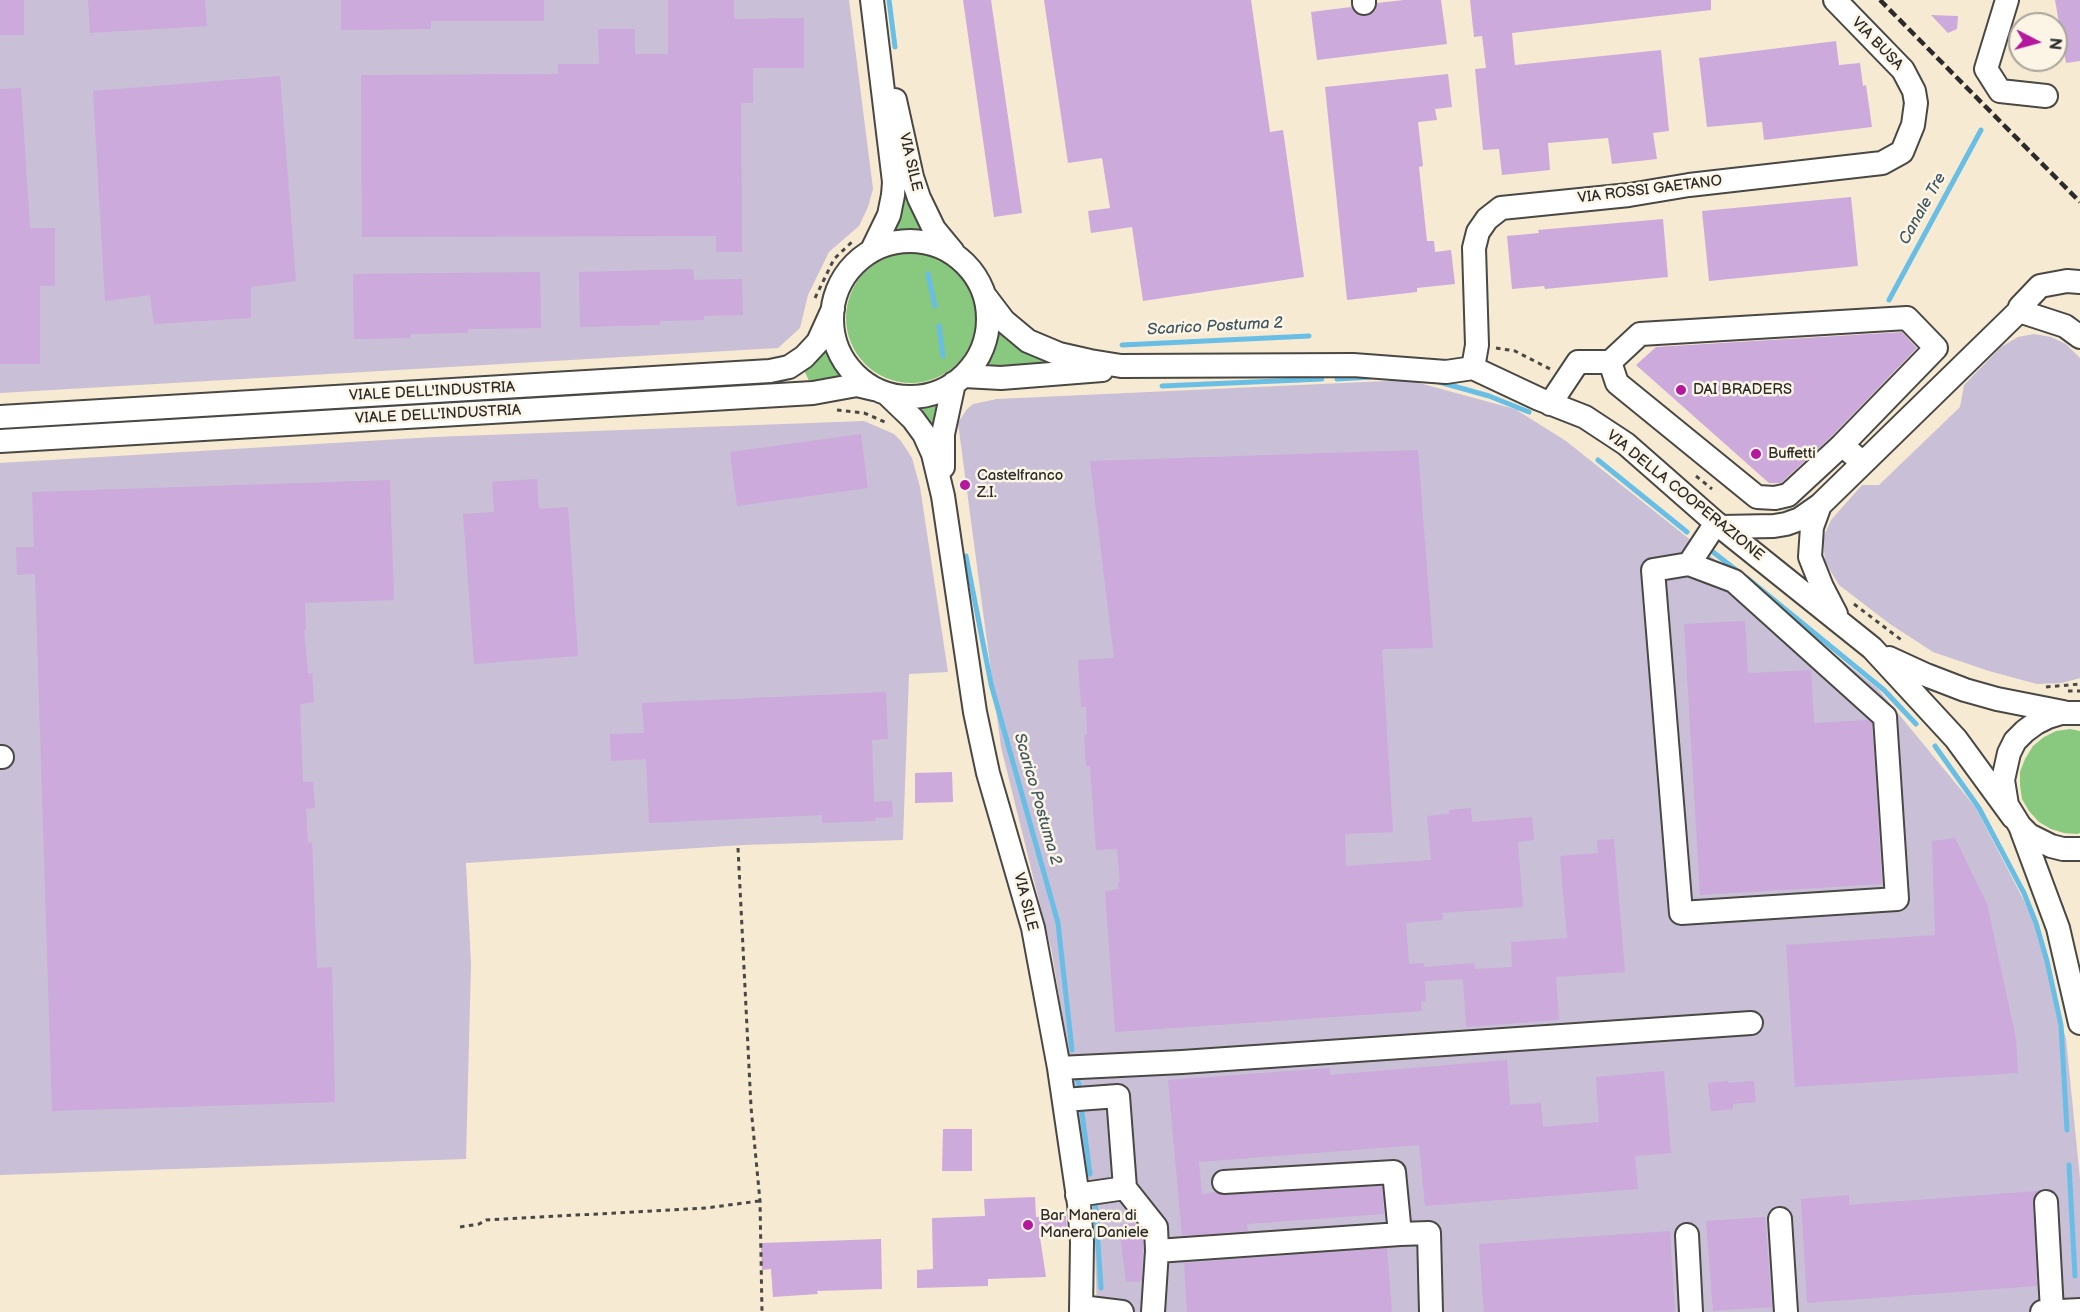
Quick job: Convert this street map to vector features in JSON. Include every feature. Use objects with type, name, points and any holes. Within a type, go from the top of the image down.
[{"type":"street","name":"VIA SILE","points":[[865,243],[889,215],[893,195],[892,162],[885,122],[881,61],[872,0]]},
{"type":"street","name":"VIA BUSA","points":[[1835,0],[1903,70],[1914,91]]},
{"type":"street","points":[[2007,0],[1986,69],[2000,91],[2046,96]]},
{"type":"street","name":"VIA SILE","points":[[881,61],[899,114],[912,177],[926,215],[940,237],[956,255]]},
{"type":"street","name":"VIA ROSSI GAETANO","points":[[1473,368],[1477,345],[1473,248],[1478,232],[1487,219],[1501,208],[1629,195],[1689,185],[1882,163],[1902,152],[1910,136],[1915,115],[1914,91]]},
{"type":"street","points":[[885,122],[892,123],[900,159],[912,177]]},
{"type":"street","points":[[985,296],[988,320],[986,339],[979,356],[959,379],[937,392],[917,397],[881,391],[855,374],[841,355],[823,306],[853,265],[865,243],[921,241],[934,244],[956,255],[974,273],[985,296],[1007,324],[1036,345],[1059,354],[1121,366]]},
{"type":"street","points":[[1689,564],[1734,581],[1885,717],[1897,898],[1681,913],[1653,570],[1689,564],[1718,525],[1780,525],[1800,519],[1820,505],[2019,311],[2040,286],[2067,281],[2080,282]]},
{"type":"street","name":"VIALE DELL'INDUSTRIA","points":[[0,417],[770,371],[789,367],[804,357],[818,342],[823,306]]},
{"type":"street","points":[[2019,311],[2066,326],[2080,337]]},
{"type":"street","points":[[1550,404],[1578,362],[1610,362],[1640,334],[1907,318],[1935,348],[1842,445],[1788,495],[1775,498],[1757,497],[1617,383],[1610,362]]},
{"type":"street","points":[[959,379],[1093,371],[1121,366],[1353,364],[1446,372],[1473,368]]},
{"type":"street","name":"VIA DELLA COOPERAZIONE","points":[[1473,368],[1550,404],[1585,417],[1626,444],[1718,525],[1872,648],[1956,739],[2016,822],[2058,928],[2080,1023]]},
{"type":"street","name":"VIA SILE","points":[[944,496],[943,434],[959,379]]},
{"type":"street","name":"VIALE DELL'INDUSTRIA","points":[[0,441],[813,393],[857,386],[881,391]]},
{"type":"street","name":"VIA SILE","points":[[881,391],[913,419],[924,435],[933,454],[944,496],[975,712],[988,773],[1033,928],[1059,1068],[1082,1242],[1081,1310]]},
{"type":"street","points":[[1842,445],[1863,463]]},
{"type":"street","points":[[1820,505],[1812,527],[1810,557],[1822,587],[1841,623]]},
{"type":"street","name":"VIA DELLA COOPERAZIONE","points":[[1872,648],[1909,668],[1965,690],[1997,699],[2076,712]]},
{"type":"street","points":[[2076,712],[2048,717],[2036,723],[2015,741],[2009,753],[2003,780],[2006,799],[2016,822],[2039,842],[2063,849],[2080,849]]},
{"type":"street","points":[[1059,1068],[1182,1062],[1751,1023]]},
{"type":"street","points":[[1064,1100],[1118,1096],[1125,1188],[1156,1227],[1157,1251],[1153,1312]]},
{"type":"street","points":[[1224,1182],[1394,1172],[1400,1234]]},
{"type":"street","points":[[1077,1194],[1125,1188]]},
{"type":"street","points":[[2046,1202],[2052,1311]]},
{"type":"street","points":[[1780,1219],[1786,1312]]},
{"type":"street","points":[[1157,1251],[1429,1233],[1431,1312]]},
{"type":"street","points":[[1687,1235],[1691,1312]]},
{"type":"street","points":[[1081,1310],[1122,1312]]},
{"type":"street","points":[[2042,1312],[2080,1310]]},
{"type":"path","points":[[823,306],[821,283],[834,260],[865,243]]},
{"type":"path","points":[[1499,349],[1515,351],[1556,372]]},
{"type":"path","points":[[831,409],[864,413],[890,423]]},
{"type":"path","points":[[1850,601],[1912,647]]},
{"type":"path","points":[[2037,687],[2080,684]]},
{"type":"path","points":[[738,848],[751,1095],[760,1201],[762,1312]]},
{"type":"path","points":[[460,1227],[479,1224],[486,1220],[706,1208],[760,1201]]},
{"type":"shaded area","points":[[0,0],[849,0],[873,189],[859,226],[829,252],[808,295],[800,328],[778,348],[0,393]]},
{"type":"shaded area","points":[[2034,334],[2051,337],[2066,344],[2080,358],[2080,678],[2062,683],[2037,684],[1933,652],[1890,624],[1839,585],[1825,562],[1823,538],[1831,520],[1862,485],[1879,485],[1960,407],[1964,385],[2001,347],[2018,337]]},
{"type":"shaded area","points":[[1408,380],[1515,409],[1566,441],[1878,689],[1976,808],[2033,918],[2066,1039],[2080,1179],[2080,1312],[1097,1312],[1094,1213],[1052,953],[1001,747],[958,423],[973,404],[997,399]]},
{"type":"shaded area","points":[[864,421],[894,434],[912,458],[920,487],[948,672],[909,674],[903,840],[743,845],[466,863],[471,964],[466,1159],[0,1175],[0,463],[434,437]]},
{"type":"green space","points":[[898,178],[930,231],[908,229],[888,232]]},
{"type":"green space","points":[[911,253],[936,258],[957,272],[971,293],[976,318],[971,343],[957,364],[936,378],[911,383],[886,378],[865,364],[851,343],[846,318],[851,293],[865,272],[886,258]]},
{"type":"green space","points":[[999,325],[1078,363],[982,370],[994,349]]},
{"type":"green space","points":[[827,346],[834,363],[845,377],[811,385],[803,368]]},
{"type":"green space","points":[[939,402],[938,441],[916,407]]},
{"type":"green space","points":[[2070,729],[2080,731],[2080,833],[2077,834],[2051,829],[2039,822],[2022,799],[2020,785],[2020,772],[2033,746],[2056,731]]},
{"type":"building","points":[[0,0],[24,0],[24,35],[0,35]]},
{"type":"building","points":[[88,0],[205,0],[207,26],[90,33]]},
{"type":"building","points":[[341,0],[544,0],[544,21],[431,21],[431,29],[341,30]]},
{"type":"building","points":[[668,0],[734,0],[734,19],[804,18],[804,68],[753,68],[753,103],[741,103],[742,252],[716,252],[716,236],[362,237],[361,75],[558,74],[558,64],[599,64],[598,29],[635,29],[635,54],[668,54]]},
{"type":"building","points":[[963,0],[991,0],[1022,213],[994,217]]},
{"type":"building","points":[[1044,0],[1251,0],[1270,132],[1283,130],[1304,277],[1143,301],[1132,227],[1091,233],[1088,211],[1110,208],[1102,158],[1068,163]]},
{"type":"building","points":[[1441,0],[1447,44],[1317,60],[1311,12],[1351,7],[1357,14],[1365,16],[1375,10],[1377,3]]},
{"type":"building","points":[[1470,0],[1711,0],[1711,10],[1512,33],[1515,65],[1661,50],[1669,131],[1653,133],[1657,159],[1612,164],[1608,138],[1548,143],[1550,170],[1502,175],[1499,149],[1483,150],[1475,69],[1486,68],[1482,36],[1474,37]]},
{"type":"building","points":[[2055,0],[2080,0],[2080,61],[2068,63],[2068,12],[2057,12]]},
{"type":"building","points":[[1931,15],[1958,16],[1957,29],[1948,33]]},
{"type":"building","points":[[1836,41],[1839,65],[1860,63],[1863,86],[1866,85],[1872,127],[1764,140],[1762,122],[1707,127],[1699,58]]},
{"type":"building","points":[[1448,74],[1452,107],[1435,109],[1437,120],[1418,122],[1423,166],[1419,167],[1427,241],[1434,241],[1435,252],[1451,250],[1455,284],[1417,288],[1417,292],[1347,300],[1325,87]]},
{"type":"building","points":[[280,76],[296,281],[251,287],[251,318],[154,324],[150,295],[105,301],[93,91]]},
{"type":"building","points":[[21,88],[30,228],[55,228],[55,286],[40,286],[40,364],[0,364],[0,89]]},
{"type":"building","points":[[1851,197],[1858,266],[1709,281],[1702,211]]},
{"type":"building","points":[[1663,219],[1668,277],[1545,289],[1544,286],[1512,289],[1507,236],[1539,233],[1538,230]]},
{"type":"building","points":[[693,269],[694,280],[742,279],[743,315],[704,316],[704,320],[660,321],[660,325],[580,327],[579,272]]},
{"type":"building","points":[[540,272],[541,328],[468,329],[468,333],[411,334],[410,338],[354,339],[353,274]]},
{"type":"building","points":[[1902,332],[1917,348],[1833,435],[1781,483],[1769,483],[1636,365],[1656,347]]},
{"type":"building","points":[[861,434],[868,488],[737,506],[730,452]]},
{"type":"building","points":[[1418,450],[1433,648],[1382,649],[1393,832],[1345,834],[1346,866],[1431,860],[1427,816],[1449,814],[1449,810],[1471,808],[1472,822],[1532,817],[1534,840],[1518,842],[1523,907],[1442,913],[1443,920],[1406,923],[1409,964],[1424,963],[1424,967],[1474,963],[1475,969],[1512,967],[1511,942],[1567,938],[1560,856],[1598,853],[1597,840],[1614,839],[1625,972],[1556,977],[1559,1020],[1466,1027],[1463,979],[1425,981],[1426,1001],[1421,1002],[1422,1011],[1115,1032],[1105,891],[1119,889],[1117,849],[1096,850],[1090,766],[1086,766],[1084,735],[1087,734],[1086,707],[1081,707],[1078,660],[1114,658],[1090,461]]},
{"type":"building","points":[[537,479],[539,509],[568,507],[578,656],[474,664],[463,514],[494,512],[492,482]]},
{"type":"building","points":[[390,480],[394,600],[305,603],[306,630],[304,630],[308,674],[312,673],[314,702],[300,704],[303,782],[313,782],[315,808],[306,809],[308,843],[312,842],[317,968],[332,967],[335,1102],[52,1111],[35,574],[17,575],[16,547],[34,547],[32,492]]},
{"type":"building","points":[[1745,621],[1748,673],[1811,670],[1814,723],[1869,720],[1872,723],[1882,884],[1700,895],[1684,624]]},
{"type":"building","points":[[886,692],[888,739],[872,740],[874,802],[892,801],[893,817],[875,818],[876,821],[822,823],[822,815],[649,823],[646,759],[611,761],[610,734],[644,733],[642,703]]},
{"type":"building","points":[[952,772],[953,802],[915,803],[915,773]]},
{"type":"building","points":[[1955,838],[1987,904],[2016,1039],[2018,1073],[1795,1087],[1786,945],[1935,935],[1932,841]]},
{"type":"building","points":[[1507,1060],[1510,1105],[1541,1103],[1543,1127],[1599,1122],[1596,1077],[1664,1071],[1671,1153],[1635,1156],[1638,1189],[1425,1206],[1419,1145],[1199,1162],[1202,1194],[1216,1192],[1225,1195],[1382,1186],[1384,1214],[1247,1224],[1248,1231],[1182,1236],[1168,1080],[1330,1068],[1330,1075]]},
{"type":"building","points":[[1728,1081],[1728,1083],[1754,1081],[1756,1102],[1733,1104],[1733,1109],[1711,1111],[1708,1083]]},
{"type":"building","points":[[943,1129],[972,1129],[972,1171],[942,1171]]},
{"type":"building","points":[[2038,1191],[2033,1203],[2037,1286],[1807,1303],[1801,1199],[1849,1195],[1849,1205]]},
{"type":"building","points":[[1035,1197],[1036,1217],[1066,1216],[1067,1229],[1039,1231],[1046,1277],[988,1279],[988,1286],[917,1288],[917,1270],[933,1269],[932,1218],[985,1216],[984,1199]]},
{"type":"building","points":[[1765,1217],[1772,1307],[1713,1311],[1706,1221]]},
{"type":"building","points":[[1135,1223],[1143,1232],[1142,1281],[1126,1282],[1119,1225]]},
{"type":"building","points":[[1670,1231],[1675,1312],[1484,1312],[1479,1244]]},
{"type":"building","points":[[881,1239],[882,1289],[817,1291],[818,1294],[773,1297],[771,1269],[762,1270],[761,1243]]},
{"type":"building","points":[[1387,1248],[1392,1312],[1187,1312],[1184,1263]]},
{"type":"waterway","points":[[889,0],[895,47]]},
{"type":"waterway","name":"Canale Tre","points":[[1889,300],[1981,130]]},
{"type":"waterway","points":[[928,274],[935,306]]},
{"type":"waterway","name":"Scarico Postuma 2","points":[[939,326],[943,356]]},
{"type":"waterway","name":"Scarico Postuma 2","points":[[1122,345],[1309,336]]},
{"type":"waterway","points":[[1337,379],[1371,377]]},
{"type":"waterway","points":[[1162,386],[1322,379]]},
{"type":"waterway","points":[[1439,382],[1489,396],[1529,412]]},
{"type":"waterway","points":[[1598,460],[1687,532]]},
{"type":"waterway","points":[[1713,552],[1740,573]]},
{"type":"waterway","name":"Scarico Postuma 2","points":[[966,556],[991,684],[1058,923],[1072,1050]]},
{"type":"waterway","points":[[1747,578],[1884,690],[1916,724]]},
{"type":"waterway","points":[[1935,746],[1979,808],[2024,893],[2036,923],[2061,1025],[2067,1130]]},
{"type":"waterway","name":"Scarico Postuma 2","points":[[1076,1075],[1079,1085]]},
{"type":"waterway","name":"Scarico Postuma 2","points":[[1081,1105],[1090,1174]]},
{"type":"waterway","points":[[2069,1165],[2075,1276]]},
{"type":"waterway","name":"Scarico Postuma 2","points":[[1095,1199],[1101,1288]]},
{"type":"railway","points":[[1880,0],[2080,202]]},
{"type":"place","name":"DAI BRADERS","points":[[1681,390]]},
{"type":"place","name":"Buffetti","points":[[1756,454]]},
{"type":"place","name":"Castelfranco Z.I.","points":[[965,485]]},
{"type":"place","name":"Bar Manera di Manera Daniele","points":[[1028,1225]]}]
